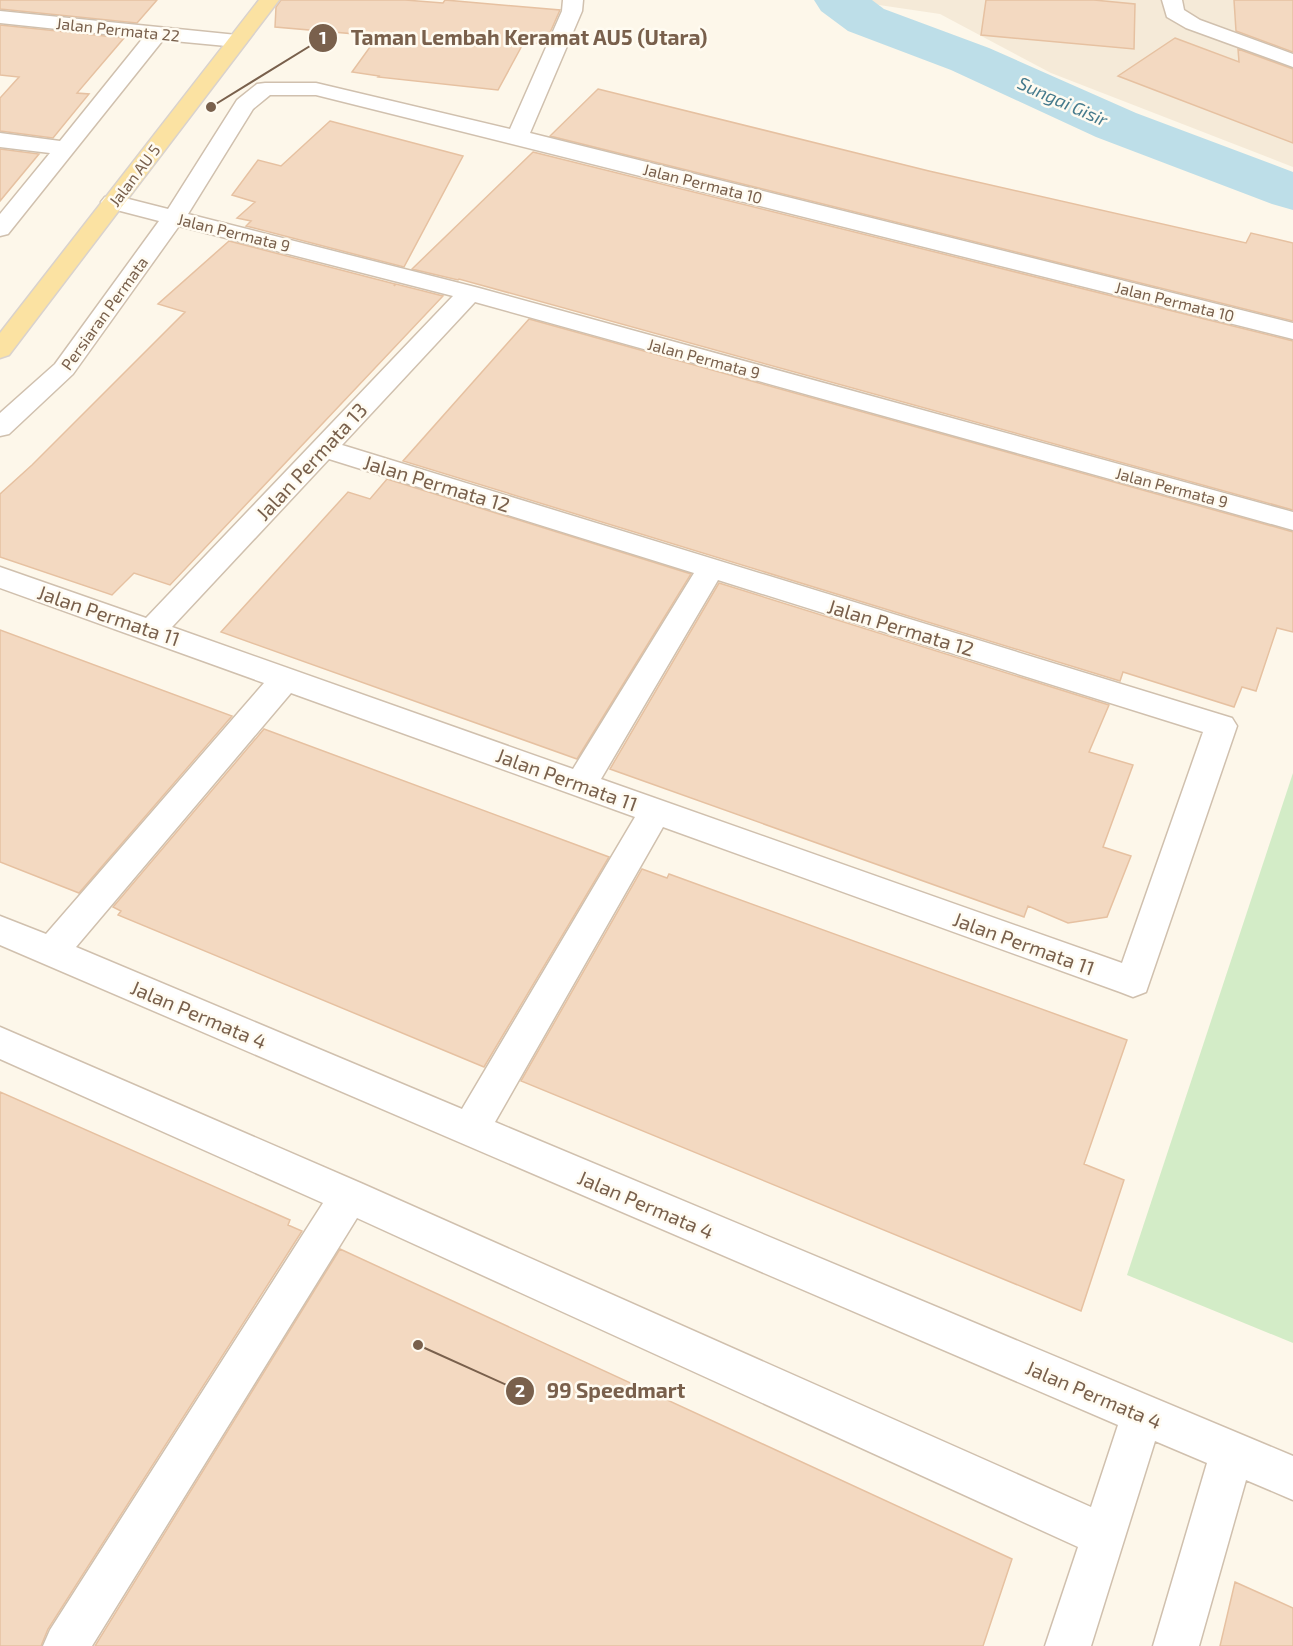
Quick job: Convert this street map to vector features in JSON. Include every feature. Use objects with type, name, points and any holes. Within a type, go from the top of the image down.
[{"type":"main road","name":"Jalan AU 5","points":[[0,350],[269,0]]},
{"type":"street","points":[[517,137],[572,11],[573,0]]},
{"type":"street","points":[[1172,0],[1174,13],[1193,24],[1293,61]]},
{"type":"street","name":"Jalan Permata 22","points":[[0,17],[237,41]]},
{"type":"street","points":[[0,229],[158,33]]},
{"type":"street","name":"Jalan Permata 10","points":[[174,217],[245,105],[265,89],[316,89],[1293,331]]},
{"type":"street","points":[[0,140],[65,148]]},
{"type":"street","name":"Jalan Permata 9","points":[[113,202],[470,293],[1293,521]]},
{"type":"street","name":"Persiaran Permata","points":[[0,428],[64,369],[174,217]]},
{"type":"street","name":"Jalan Permata 13","points":[[152,630],[470,293]]},
{"type":"street","name":"Jalan Permata 12","points":[[324,448],[1221,726],[1133,981]]},
{"type":"street","points":[[581,784],[711,568]]},
{"type":"street","name":"Jalan Permata 11","points":[[0,577],[1133,981]]},
{"type":"street","points":[[52,951],[286,678]]},
{"type":"street","points":[[470,1130],[656,811]]},
{"type":"street","name":"Jalan Permata 4","points":[[0,930],[1293,1478]]},
{"type":"street","points":[[0,1042],[349,1196],[1104,1536]]},
{"type":"street","points":[[66,1646],[349,1196]]},
{"type":"street","points":[[1068,1646],[1142,1415]]},
{"type":"street","points":[[1176,1646],[1232,1452]]},
{"type":"shaded area","points":[[869,0],[1293,0],[1293,167],[1051,73],[940,14],[879,5]]},
{"type":"green space","points":[[1293,773],[1293,1343],[1127,1275]]},
{"type":"building","points":[[0,0],[157,0],[137,23],[0,9]]},
{"type":"building","points":[[281,0],[405,0],[443,3],[445,0],[560,10],[545,44],[524,42],[498,90],[352,72],[378,36],[275,27],[276,7]]},
{"type":"building","points":[[986,0],[1094,0],[1135,4],[1134,49],[981,35]]},
{"type":"building","points":[[1234,0],[1293,0],[1293,52],[1236,31]]},
{"type":"building","points":[[0,25],[124,38],[77,93],[89,94],[53,138],[0,131],[0,98],[19,77],[0,75]]},
{"type":"building","points":[[1175,38],[1239,62],[1238,49],[1293,69],[1293,143],[1118,76]]},
{"type":"building","points":[[598,89],[929,171],[1246,243],[1251,233],[1293,243],[1293,321],[550,136]]},
{"type":"building","points":[[330,121],[463,156],[404,267],[246,226],[251,221],[237,218],[255,202],[232,195],[258,160],[281,166]]},
{"type":"building","points":[[0,149],[39,154],[0,201]]},
{"type":"building","points":[[533,152],[1293,341],[1293,510],[459,279],[412,269]]},
{"type":"building","points":[[229,241],[395,284],[394,286],[396,284],[443,296],[170,585],[134,573],[112,595],[0,557],[0,494],[185,312],[158,304]]},
{"type":"building","points":[[529,319],[1293,532],[1293,632],[1277,628],[1256,691],[1242,687],[1234,707],[1123,672],[1120,681],[403,461]]},
{"type":"building","points":[[387,479],[691,574],[577,759],[221,632],[348,492],[370,499]]},
{"type":"building","points":[[719,583],[1109,705],[1089,752],[1133,765],[1103,847],[1131,856],[1107,917],[1068,923],[1028,906],[1024,917],[610,769]]},
{"type":"building","points":[[0,630],[232,716],[79,893],[0,862]]},
{"type":"building","points":[[264,729],[609,857],[484,1067],[118,915],[121,911],[113,907]]},
{"type":"building","points":[[642,869],[667,878],[669,874],[1127,1040],[1084,1164],[1124,1180],[1081,1311],[521,1081]]},
{"type":"building","points":[[0,1092],[290,1220],[288,1225],[302,1231],[48,1629],[41,1646],[0,1646]]},
{"type":"building","points":[[340,1249],[1012,1559],[983,1646],[95,1646]]},
{"type":"building","points":[[1235,1582],[1293,1608],[1293,1646],[1220,1646]]},
{"type":"waterway","name":"Sungai Gisir","points":[[839,0],[866,20],[970,59],[1116,125],[1293,192]]},
{"type":"place","name":"Taman Lembah Keramat AU5 (Utara)","points":[[211,107]]},
{"type":"place","name":"99 Speedmart","points":[[418,1345]]}]
